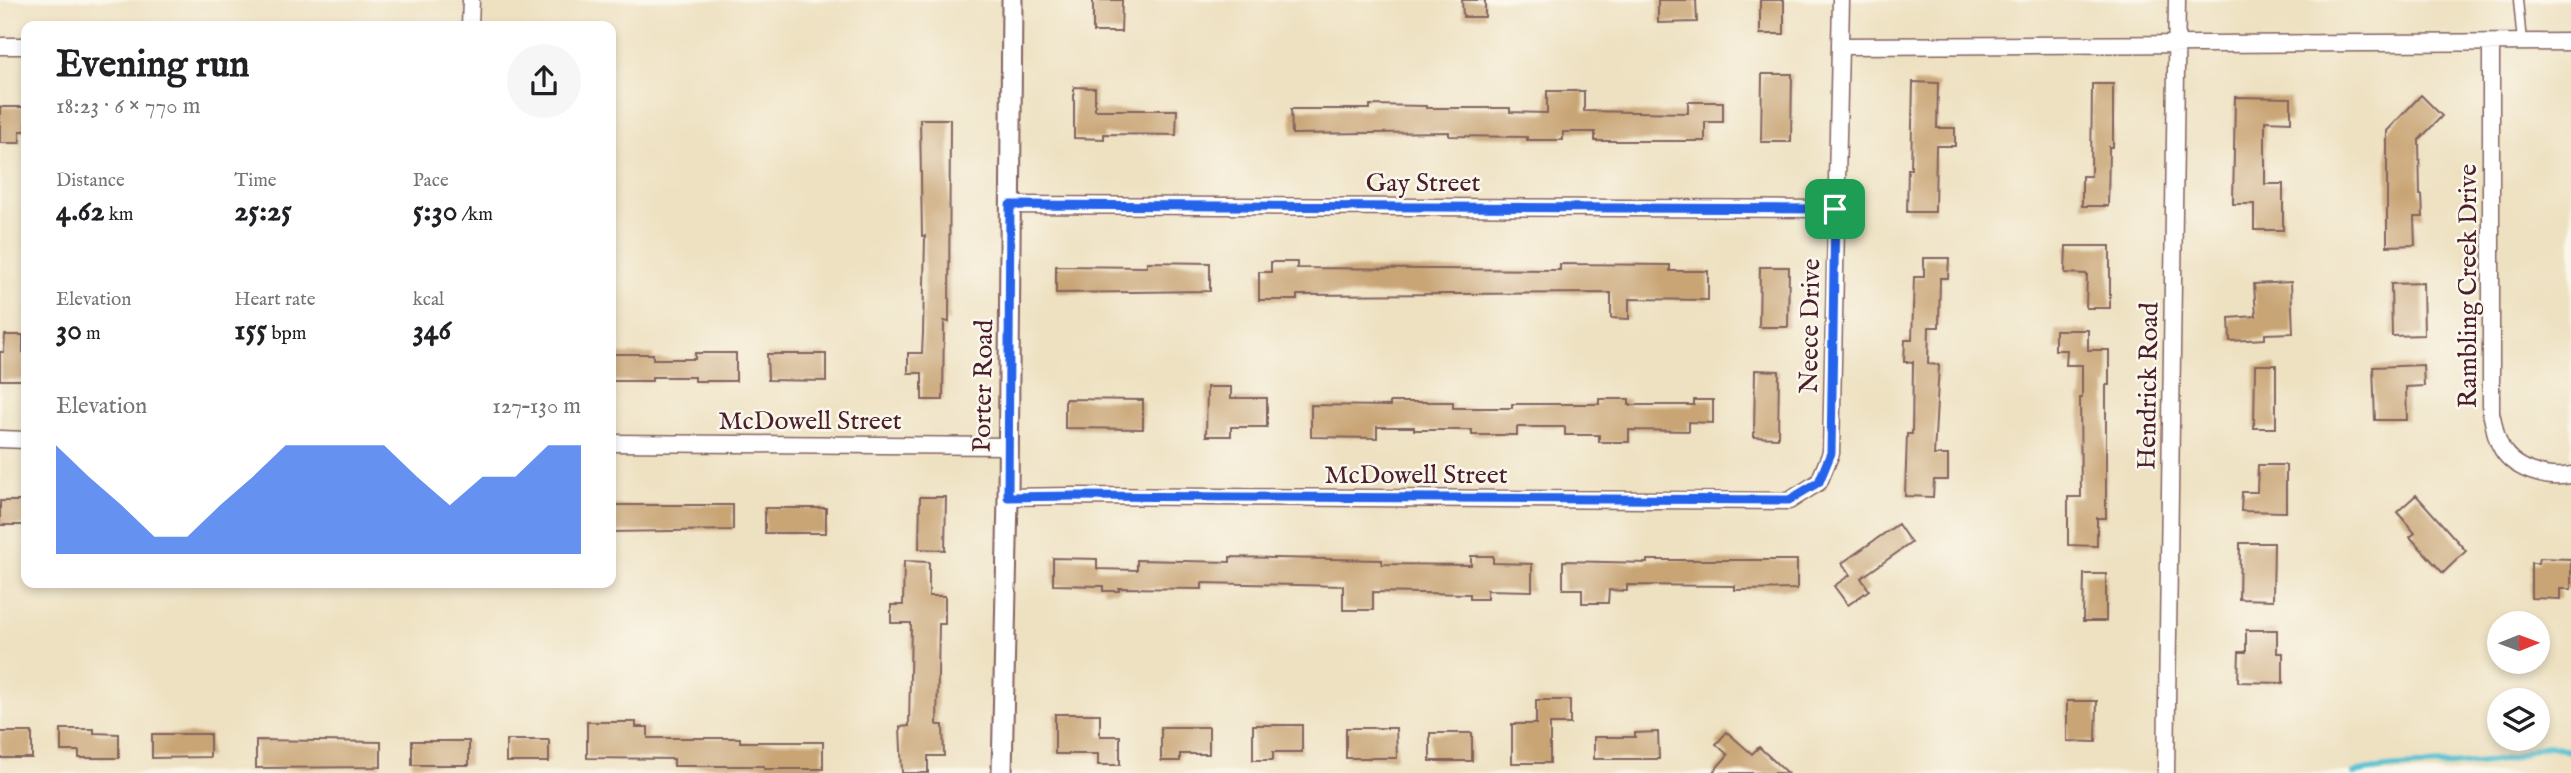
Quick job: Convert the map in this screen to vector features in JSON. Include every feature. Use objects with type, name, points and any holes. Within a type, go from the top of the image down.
[{"type":"street","points":[[470,21],[471,0]]},
{"type":"street","name":"Porter Road","points":[[1002,773],[1008,497],[1012,0]]},
{"type":"street","name":"Neece Drive","points":[[1819,482],[1831,453],[1841,0]]},
{"type":"street","name":"Hendrick Road","points":[[2166,773],[2177,0]]},
{"type":"street","points":[[1841,46],[2571,42]]},
{"type":"street","name":"Rambling Creek Drive","points":[[2491,43],[2491,413],[2500,446],[2516,465],[2539,474],[2571,475]]},
{"type":"street","points":[[0,46],[21,46]]},
{"type":"street","name":"Gay Street","points":[[1010,205],[1835,209]]},
{"type":"street","points":[[0,439],[21,440]]},
{"type":"street","name":"McDowell Street","points":[[616,443],[1008,446]]},
{"type":"street","name":"McDowell Street","points":[[1008,497],[1789,500],[1819,482]]},
{"type":"lane","points":[[2518,0],[2522,42]]},
{"type":"building","points":[[1093,0],[1122,0],[1121,32],[1093,32]]},
{"type":"building","points":[[1462,0],[1485,0],[1485,17],[1463,17]]},
{"type":"building","points":[[1658,0],[1696,0],[1697,22],[1658,23]]},
{"type":"building","points":[[1760,0],[1784,0],[1784,34],[1760,34]]},
{"type":"building","points":[[1762,74],[1792,74],[1791,142],[1761,142]]},
{"type":"building","points":[[1913,82],[1938,83],[1937,128],[1955,128],[1955,146],[1936,146],[1935,212],[1907,212]]},
{"type":"building","points":[[2092,84],[2113,84],[2113,147],[2109,147],[2108,206],[2082,206],[2082,176],[2091,176]]},
{"type":"building","points":[[1074,87],[1095,88],[1095,110],[1177,110],[1176,135],[1104,134],[1104,139],[1074,138]]},
{"type":"building","points":[[1547,91],[1584,91],[1584,111],[1688,113],[1688,102],[1723,102],[1723,122],[1705,122],[1705,141],[1595,141],[1595,132],[1563,132],[1563,140],[1449,136],[1449,132],[1292,134],[1291,109],[1370,109],[1370,105],[1510,108],[1510,112],[1547,113]]},
{"type":"building","points":[[2421,95],[2442,116],[2419,140],[2423,217],[2414,217],[2415,245],[2387,246],[2387,131]]},
{"type":"building","points":[[2235,97],[2291,98],[2291,122],[2265,121],[2265,184],[2283,184],[2283,230],[2254,230],[2254,204],[2233,204]]},
{"type":"building","points":[[0,107],[21,107],[20,143],[0,143]]},
{"type":"building","points":[[920,119],[950,119],[949,322],[944,321],[943,400],[922,400],[922,373],[908,373],[908,353],[922,353],[923,333],[925,236],[922,236]]},
{"type":"building","points":[[2066,246],[2110,246],[2110,308],[2086,308],[2087,274],[2065,273]]},
{"type":"building","points":[[1924,258],[1949,258],[1948,278],[1940,278],[1939,327],[1929,327],[1928,364],[1939,365],[1934,455],[1948,455],[1948,480],[1934,480],[1933,497],[1905,496],[1907,434],[1912,434],[1913,362],[1904,362],[1905,340],[1912,340],[1914,277],[1924,277]]},
{"type":"building","points":[[1147,262],[1210,263],[1210,291],[1056,293],[1056,266],[1147,267]]},
{"type":"building","points":[[1271,262],[1297,262],[1297,268],[1560,270],[1560,264],[1670,265],[1670,271],[1708,271],[1708,300],[1629,299],[1629,319],[1611,318],[1611,293],[1297,295],[1297,300],[1259,300],[1259,272],[1271,272]]},
{"type":"building","points":[[1760,267],[1789,267],[1788,327],[1759,327]]},
{"type":"building","points":[[2291,282],[2293,333],[2265,334],[2265,339],[2230,341],[2229,318],[2256,316],[2254,284]]},
{"type":"building","points":[[2423,283],[2424,335],[2392,336],[2391,284]]},
{"type":"building","points":[[2055,330],[2088,330],[2088,350],[2109,350],[2109,385],[2106,385],[2106,518],[2097,518],[2097,546],[2068,545],[2068,497],[2081,497],[2082,365],[2066,365],[2067,350],[2055,350]]},
{"type":"building","points":[[5,335],[21,335],[21,380],[0,380],[0,352],[4,352]]},
{"type":"building","points":[[695,353],[736,353],[736,381],[652,377],[652,381],[616,381],[616,354],[653,354],[653,359],[695,359]]},
{"type":"building","points":[[767,354],[826,354],[826,381],[768,380]]},
{"type":"building","points":[[2255,365],[2276,365],[2276,428],[2254,428]]},
{"type":"building","points":[[2423,365],[2424,386],[2406,387],[2407,420],[2375,420],[2373,367]]},
{"type":"building","points":[[1755,370],[1779,371],[1778,438],[1754,437]]},
{"type":"building","points":[[1207,387],[1231,387],[1231,398],[1267,398],[1267,427],[1231,427],[1231,436],[1206,436]]},
{"type":"building","points":[[1065,399],[1143,400],[1143,429],[1065,428]]},
{"type":"building","points":[[1599,399],[1629,399],[1629,405],[1694,405],[1694,400],[1713,400],[1713,423],[1689,422],[1689,431],[1629,430],[1629,442],[1599,442],[1599,435],[1565,435],[1565,427],[1517,427],[1517,435],[1472,435],[1472,430],[1377,427],[1377,438],[1311,437],[1311,405],[1390,406],[1390,402],[1453,402],[1453,408],[1512,408],[1512,404],[1599,404]]},
{"type":"building","points":[[2258,465],[2286,465],[2286,512],[2241,511],[2242,492],[2257,492]]},
{"type":"building","points":[[2416,495],[2466,551],[2443,573],[2410,537],[2415,533],[2397,512]]},
{"type":"building","points":[[920,497],[946,497],[945,550],[919,549]]},
{"type":"building","points":[[0,501],[21,501],[21,525],[0,525]]},
{"type":"building","points":[[616,505],[733,505],[733,530],[616,532]]},
{"type":"building","points":[[765,508],[826,508],[826,533],[765,533]]},
{"type":"building","points":[[1898,524],[1911,543],[1861,578],[1869,590],[1848,605],[1834,586],[1850,575],[1842,563]]},
{"type":"building","points":[[2240,543],[2274,543],[2273,600],[2239,599]]},
{"type":"building","points":[[1471,556],[1493,556],[1493,563],[1532,564],[1532,591],[1487,590],[1487,599],[1470,599],[1470,594],[1373,592],[1373,610],[1343,610],[1343,586],[1202,583],[1202,589],[1119,588],[1119,591],[1103,591],[1103,586],[1053,585],[1053,558],[1097,559],[1097,569],[1137,570],[1137,560],[1230,562],[1230,557],[1471,565]]},
{"type":"building","points":[[2539,558],[2571,559],[2571,589],[2560,589],[2560,599],[2531,598],[2531,563],[2538,563]]},
{"type":"building","points":[[1647,560],[1797,560],[1797,589],[1735,590],[1735,586],[1627,585],[1627,591],[1609,590],[1608,603],[1582,603],[1582,589],[1563,589],[1563,561],[1647,563]]},
{"type":"building","points":[[904,561],[929,562],[929,596],[945,596],[945,624],[939,624],[937,725],[943,725],[944,756],[928,756],[928,773],[902,773],[900,727],[909,726],[911,623],[891,623],[891,605],[903,605]]},
{"type":"building","points":[[2084,574],[2106,574],[2106,621],[2083,621]]},
{"type":"building","points":[[2246,630],[2277,630],[2277,653],[2283,653],[2283,683],[2238,682],[2239,652],[2246,652]]},
{"type":"building","points":[[1536,700],[1570,700],[1570,724],[1550,724],[1550,763],[1512,763],[1512,724],[1536,724]]},
{"type":"building","points":[[2067,701],[2097,701],[2096,742],[2067,741]]},
{"type":"building","points":[[1055,714],[1100,714],[1100,736],[1120,736],[1120,765],[1098,765],[1098,754],[1055,754]]},
{"type":"building","points":[[587,722],[636,722],[636,727],[648,727],[648,738],[740,738],[740,742],[823,742],[823,769],[674,766],[674,759],[587,758]]},
{"type":"building","points":[[1253,725],[1302,725],[1302,752],[1273,752],[1273,760],[1253,760]]},
{"type":"building","points":[[1161,727],[1209,727],[1209,754],[1180,754],[1180,761],[1161,761]]},
{"type":"building","points":[[1346,728],[1396,728],[1397,758],[1346,758]]},
{"type":"building","points":[[61,729],[94,729],[94,733],[119,734],[119,758],[79,758],[79,751],[61,751]]},
{"type":"building","points":[[0,732],[32,732],[32,758],[0,758]]},
{"type":"building","points":[[1658,732],[1659,759],[1594,759],[1594,737],[1635,737],[1635,733]]},
{"type":"building","points":[[1727,732],[1752,754],[1759,747],[1787,773],[1712,773],[1728,755],[1716,744]]},
{"type":"building","points":[[1430,733],[1472,733],[1472,761],[1430,761]]},
{"type":"building","points":[[152,734],[210,734],[210,757],[152,758]]},
{"type":"building","points":[[256,740],[381,742],[381,767],[256,768]]},
{"type":"building","points":[[506,740],[549,740],[549,762],[506,762]]},
{"type":"building","points":[[412,741],[469,741],[469,765],[412,765]]},
{"type":"waterway","points":[[2354,773],[2487,762],[2506,759],[2545,746],[2561,748],[2571,753]]},
{"type":"route","points":[[1010,205],[1835,209],[1831,453],[1819,482],[1789,500],[1008,497],[1010,205]]}]
